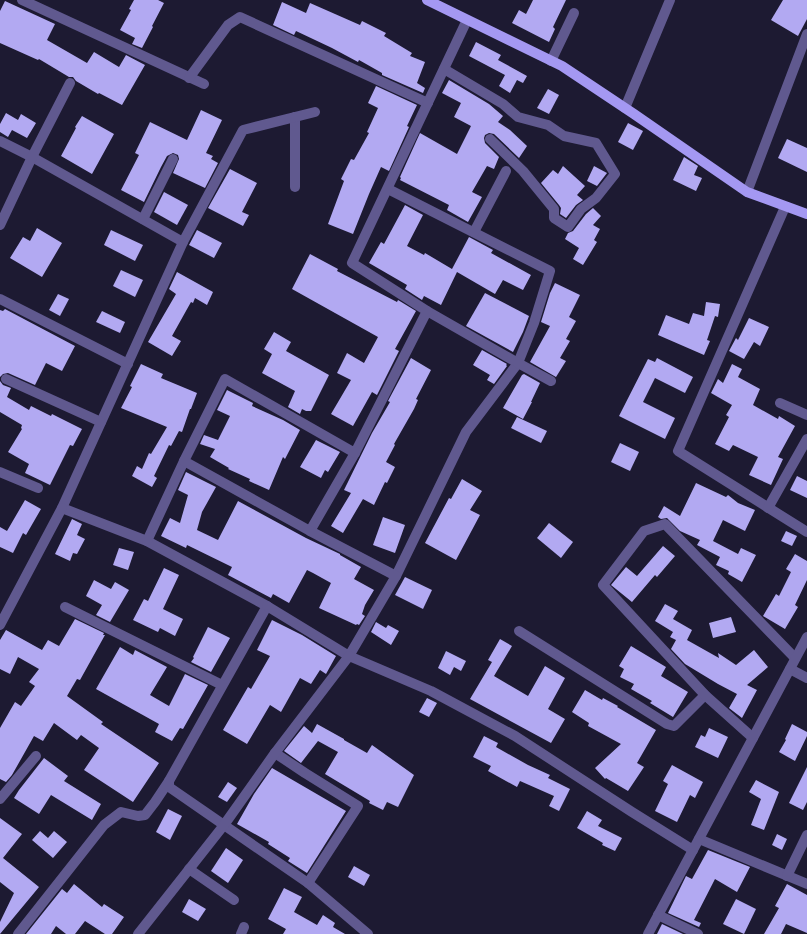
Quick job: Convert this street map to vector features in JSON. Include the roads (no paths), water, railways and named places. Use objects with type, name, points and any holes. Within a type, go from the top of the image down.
[{"type":"main road","points":[[427,0],[562,66],[747,192],[807,214]]},
{"type":"street","points":[[22,0],[204,84]]},
{"type":"street","points":[[625,108],[670,0]]},
{"type":"street","points":[[551,61],[574,12]]},
{"type":"street","points":[[189,78],[228,24],[240,17],[428,103]]},
{"type":"street","points":[[467,20],[352,263],[427,311],[551,381]]},
{"type":"street","points":[[747,192],[807,34]]},
{"type":"street","points":[[444,69],[503,104],[518,117],[548,125],[564,136],[596,143],[615,174],[596,198],[581,209],[568,226],[554,218],[554,209],[523,171],[490,139]]},
{"type":"street","points":[[0,226],[32,156],[70,84]]},
{"type":"street","points":[[0,624],[62,508],[183,242],[243,130],[315,112]]},
{"type":"street","points":[[295,117],[295,187]]},
{"type":"street","points":[[0,141],[32,156],[183,242]]},
{"type":"street","points":[[143,219],[173,159]]},
{"type":"street","points":[[474,232],[506,171]]},
{"type":"street","points":[[138,934],[224,825],[349,656],[396,576],[466,432],[518,363],[534,323],[550,271],[388,189]]},
{"type":"street","points":[[785,207],[678,451],[807,532]]},
{"type":"street","points":[[0,299],[128,364]]},
{"type":"street","points":[[310,531],[355,453],[427,311]]},
{"type":"street","points":[[6,379],[101,422]]},
{"type":"street","points":[[147,541],[184,461],[225,379],[355,453]]},
{"type":"street","points":[[780,403],[807,415]]},
{"type":"street","points":[[768,508],[807,439]]},
{"type":"street","points":[[184,461],[310,531],[396,576]]},
{"type":"street","points":[[0,472],[38,488]]},
{"type":"street","points":[[62,508],[147,541],[267,606],[349,656],[431,691],[515,736],[693,850]]},
{"type":"street","points":[[753,738],[705,695],[603,585],[644,531],[665,524],[796,658]]},
{"type":"street","points":[[18,934],[104,825],[121,812],[138,816],[145,815],[155,802],[169,781],[267,606]]},
{"type":"street","points":[[65,607],[222,684]]},
{"type":"street","points":[[519,630],[667,724],[674,726],[705,695]]},
{"type":"street","points":[[648,934],[807,637]]},
{"type":"street","points":[[790,669],[807,678]]},
{"type":"street","points":[[276,753],[304,773],[358,806],[308,883]]},
{"type":"street","points":[[0,799],[36,756]]},
{"type":"street","points":[[169,781],[169,787],[308,883],[368,934]]},
{"type":"street","points":[[787,876],[807,835]]},
{"type":"street","points":[[699,839],[807,884]]},
{"type":"street","points":[[189,869],[234,900]]},
{"type":"street","points":[[658,915],[698,934]]}]
